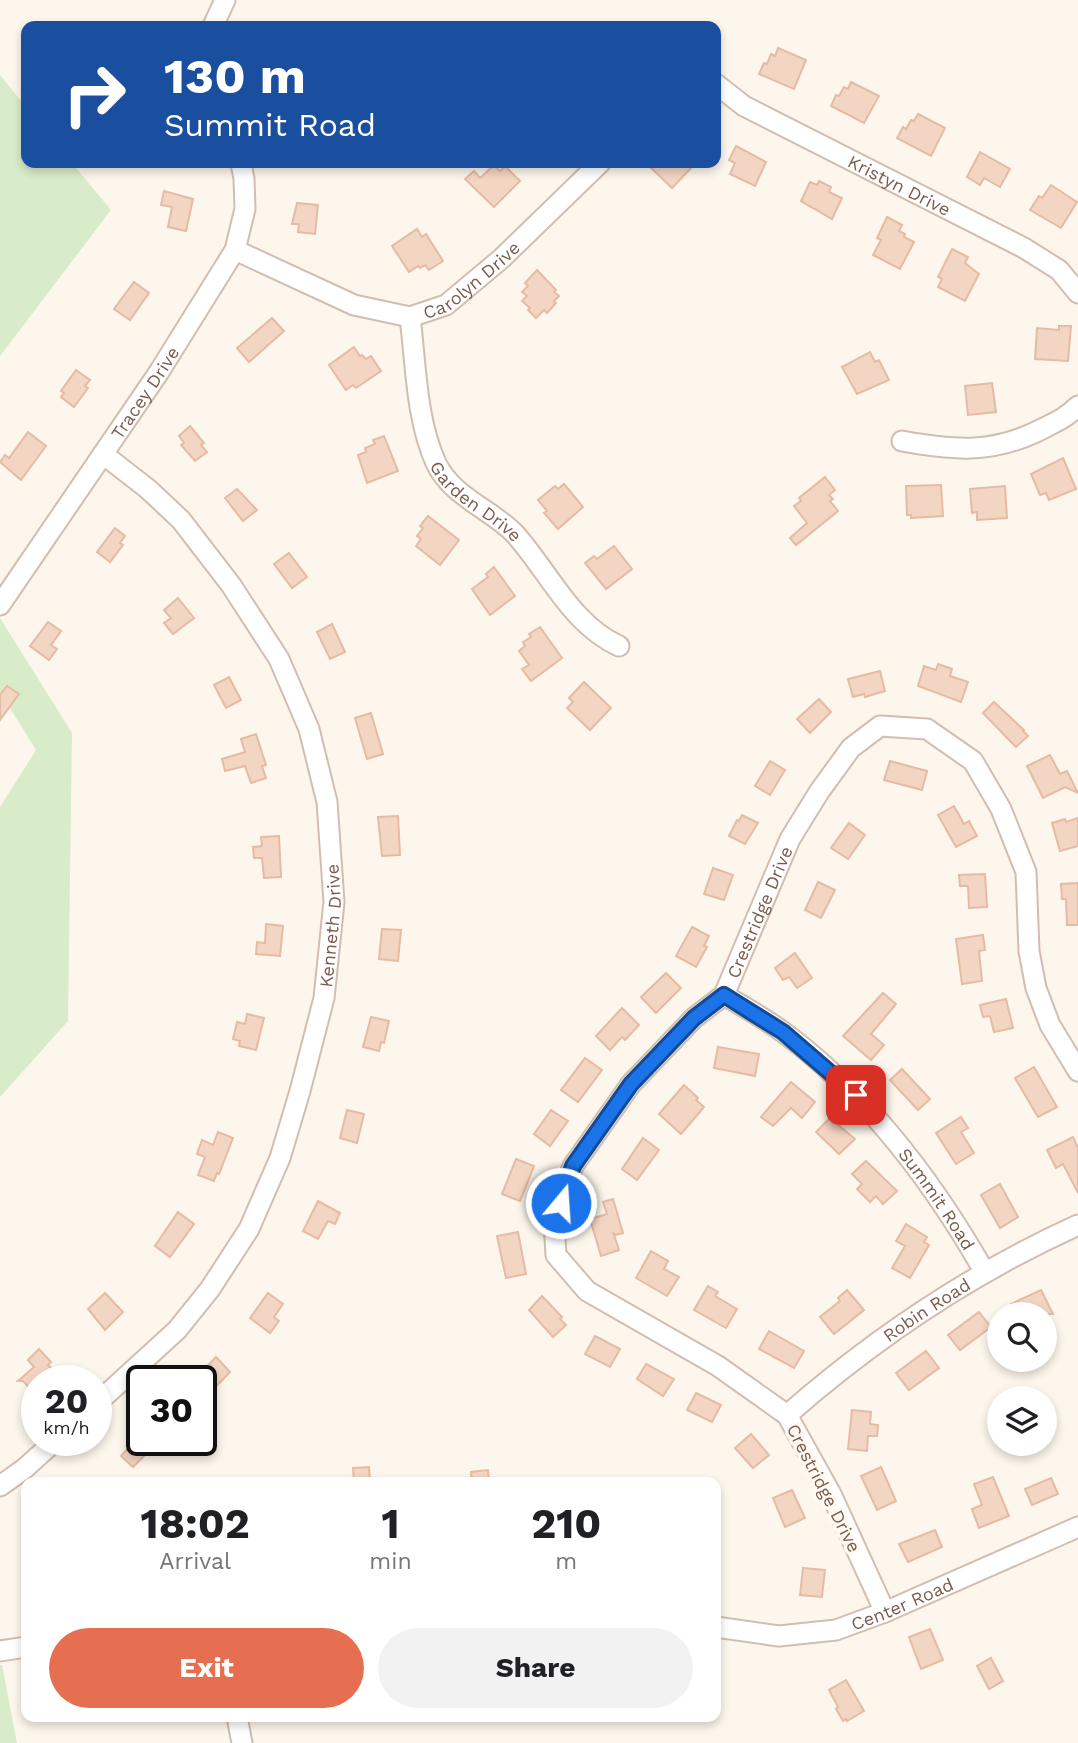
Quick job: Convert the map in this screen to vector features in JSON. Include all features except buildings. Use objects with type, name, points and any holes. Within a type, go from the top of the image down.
[{"type":"street","points":[[215,21],[225,0]]},
{"type":"street","name":"Kristyn Drive","points":[[721,88],[744,106],[1024,248],[1059,270],[1078,293]]},
{"type":"street","name":"Tracey Drive","points":[[0,605],[203,304],[235,250],[245,209],[242,168]]},
{"type":"street","name":"Carolyn Drive","points":[[235,250],[354,305],[410,317],[446,304],[501,259],[595,168]]},
{"type":"street","name":"Garden Drive","points":[[410,317],[425,437],[438,467],[461,494],[513,533],[585,624],[601,638],[619,646]]},
{"type":"street","points":[[902,441],[939,448],[982,449],[1026,438],[1069,415],[1078,407]]},
{"type":"street","name":"Kenneth Drive","points":[[103,454],[148,489],[181,520],[231,585],[279,659],[309,729],[327,802],[334,902],[324,998],[300,1091],[279,1158],[249,1229],[210,1289],[177,1330],[112,1389]]},
{"type":"street","name":"Crestridge Drive","points":[[885,1612],[831,1494],[787,1415],[719,1366],[587,1292],[556,1255],[554,1222],[573,1166],[631,1084],[694,1018],[724,995],[790,839],[818,792],[851,748],[880,726],[927,729],[973,761],[1002,809],[1026,872],[1029,951],[1036,988],[1050,1026],[1078,1070]]},
{"type":"street","name":"Summit Road","points":[[724,995],[783,1032],[856,1095],[907,1155],[957,1223],[984,1271]]},
{"type":"street","name":"Robin Road","points":[[787,1415],[914,1315],[984,1271],[1078,1225]]},
{"type":"street","points":[[0,1486],[38,1456]]},
{"type":"street","name":"Center Road","points":[[721,1628],[779,1636],[836,1630],[885,1612],[1078,1527]]},
{"type":"street","points":[[0,1651],[21,1648]]},
{"type":"street","points":[[238,1722],[242,1743]]},
{"type":"green space","points":[[0,75],[21,101],[21,168],[76,168],[111,210],[0,356]]},
{"type":"green space","points":[[0,618],[72,733],[68,1021],[0,1097],[0,807],[36,750],[0,692]]},
{"type":"green space","points":[[2,1665],[17,1743],[0,1743]]},
{"type":"route","points":[[561,1203],[573,1166],[631,1084],[694,1018],[724,995],[783,1032],[856,1095]]}]
